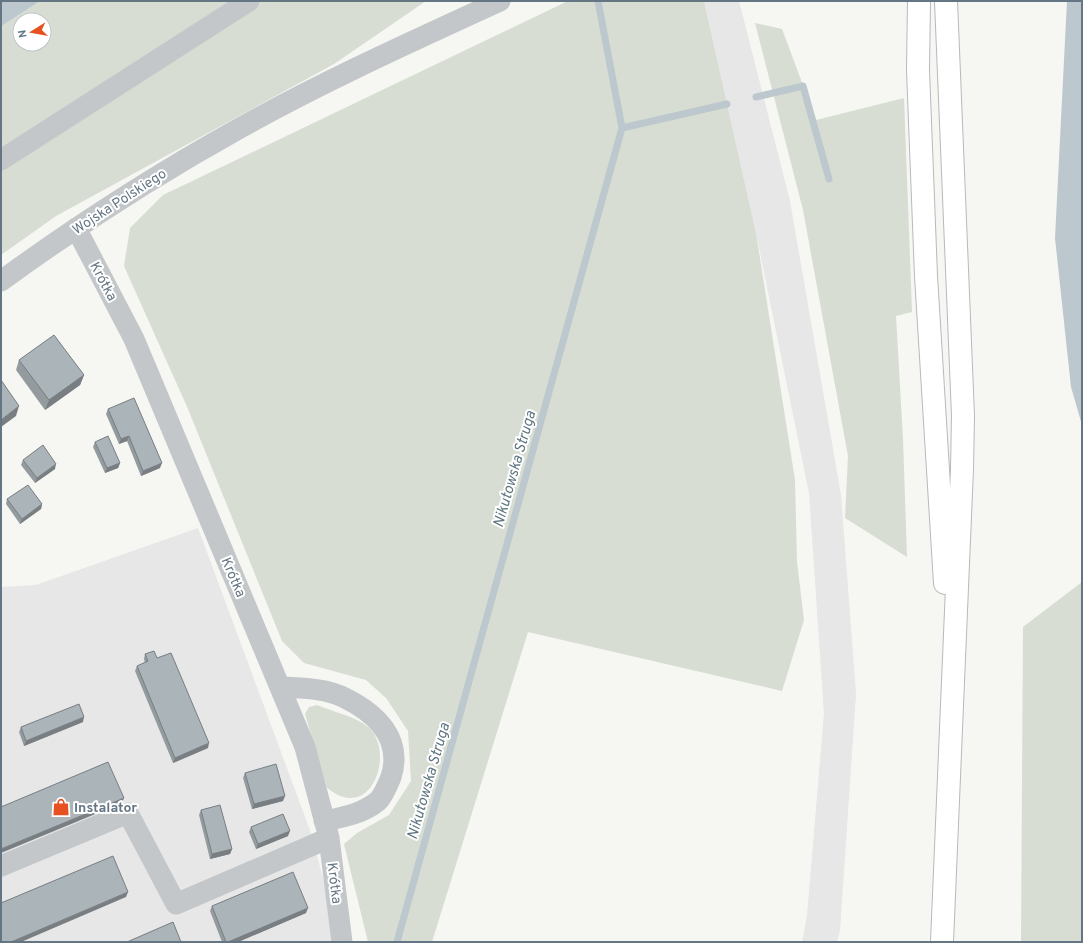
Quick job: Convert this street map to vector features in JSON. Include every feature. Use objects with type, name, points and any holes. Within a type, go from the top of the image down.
[{"type":"main road","points":[[919,1],[918,70],[926,276],[951,696]]},
{"type":"main road","points":[[942,942],[963,416],[946,1]]},
{"type":"main road","points":[[948,34],[954,1]]},
{"type":"street","points":[[1,160],[249,1]]},
{"type":"street","name":"Wojska Polskiego","points":[[1,281],[76,228],[134,190],[241,127],[347,72],[500,1]]},
{"type":"street","name":"Krótka","points":[[76,228],[134,339],[305,747],[327,829],[342,942]]},
{"type":"street","points":[[1,866],[128,813],[176,904],[327,829],[379,800],[389,784],[395,765],[394,752],[387,731],[372,715],[345,698],[310,688],[280,687]]},
{"type":"shaded area","points":[[1,1],[40,1],[23,12],[12,12],[12,19],[1,26]]},
{"type":"shaded area","points":[[37,1],[426,1],[334,64],[56,216],[1,255],[1,24],[12,17],[12,52],[52,52],[52,12],[20,12]]},
{"type":"shaded area","points":[[568,1],[704,1],[756,233],[795,480],[797,562],[804,620],[782,691],[528,632],[432,942],[368,942],[344,844],[357,833],[389,815],[411,781],[408,731],[386,698],[366,680],[304,663],[282,641],[188,409],[124,266],[130,228],[163,195]]},
{"type":"shaded area","points":[[704,1],[739,1],[790,201],[841,495],[856,694],[840,930],[837,942],[802,942],[807,916],[824,713],[809,493],[756,233]]},
{"type":"shaded area","points":[[1067,1],[1082,1],[1082,425],[1071,387],[1055,238]]},
{"type":"shaded area","points":[[755,23],[782,29],[816,120],[904,98],[912,312],[896,316],[903,439],[907,557],[845,518],[848,456],[803,210]]},
{"type":"shaded area","points":[[198,528],[311,833],[340,942],[1,942],[1,587],[36,585]]},
{"type":"shaded area","points":[[1082,582],[1082,942],[1021,942],[1023,627]]},
{"type":"shaded area","points":[[317,705],[344,714],[363,723],[375,736],[379,746],[380,758],[378,770],[374,781],[368,790],[359,796],[349,798],[343,797],[327,788],[305,714],[309,707]]},
{"type":"building","points":[[54,335],[84,375],[49,400],[19,360]]},
{"type":"building","points":[[1,380],[19,406],[1,420]]},
{"type":"building","points":[[134,398],[162,463],[143,471],[129,436],[121,439],[108,409]]},
{"type":"building","points":[[108,436],[120,463],[107,468],[95,442]]},
{"type":"building","points":[[43,445],[56,464],[37,478],[23,460]]},
{"type":"building","points":[[28,485],[42,504],[22,519],[7,499]]},
{"type":"building","points":[[154,651],[157,658],[171,653],[209,743],[175,758],[137,666],[148,661],[145,654]]},
{"type":"building","points":[[79,704],[84,717],[26,741],[21,727]]},
{"type":"building","name":"Instalator","points":[[108,762],[124,798],[1,849],[1,807]]},
{"type":"building","points":[[276,764],[285,796],[254,804],[245,773]]},
{"type":"building","points":[[220,805],[232,849],[212,854],[201,810]]},
{"type":"building","points":[[283,814],[290,831],[258,844],[251,827]]},
{"type":"building","points":[[113,856],[128,892],[11,942],[1,942],[1,903]]},
{"type":"building","points":[[293,872],[308,908],[226,942],[212,906]]},
{"type":"building","points":[[173,922],[181,942],[127,942]]},
{"type":"waterway","name":"Nikutowska Struga","points":[[397,942],[622,128],[598,1]]},
{"type":"waterway","points":[[756,97],[803,86],[829,179]]},
{"type":"waterway","points":[[622,128],[727,104]]},
{"type":"place","name":"Instalator","points":[[61,807]]}]
